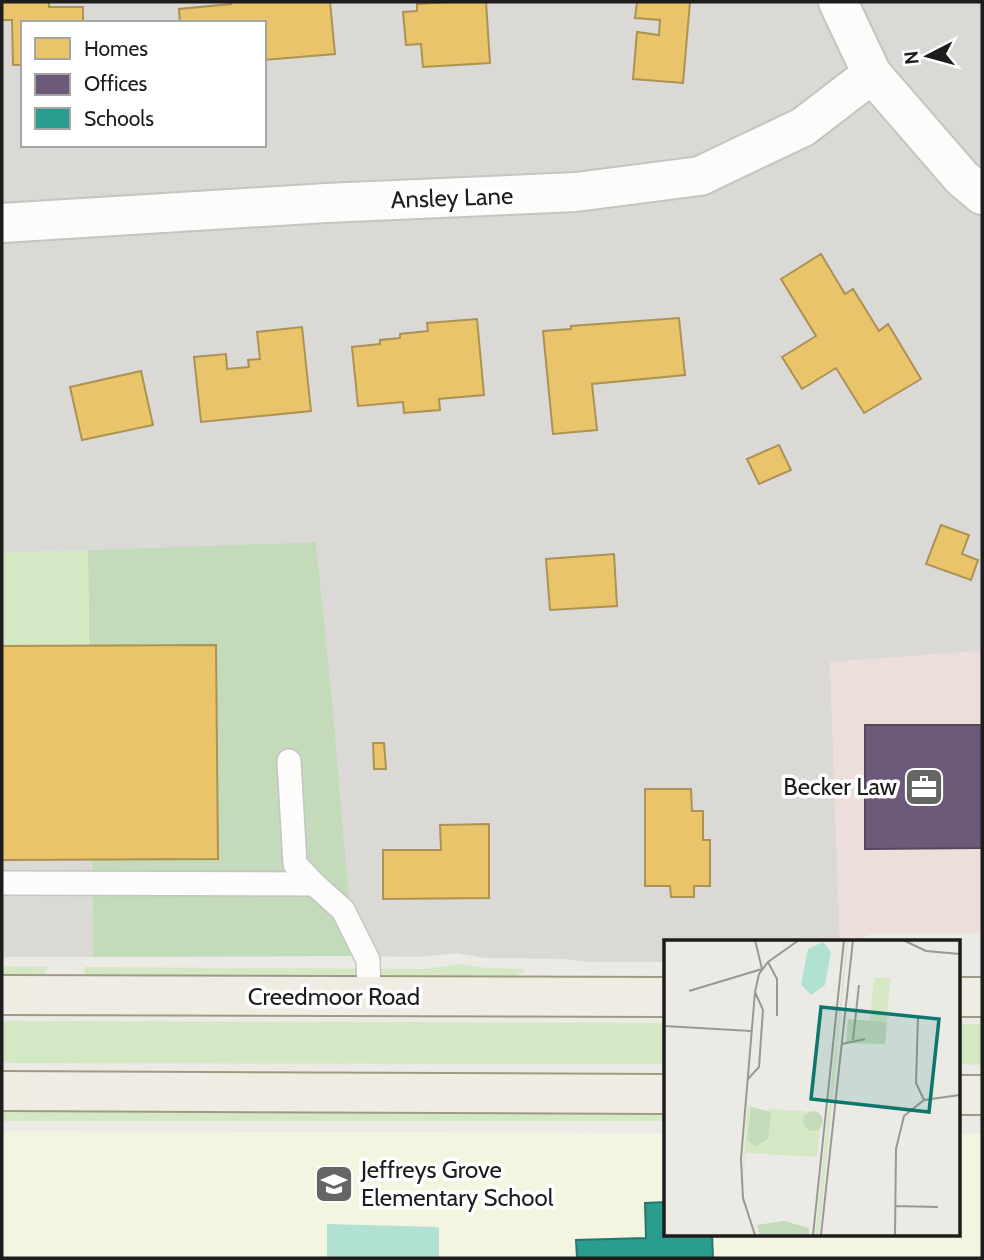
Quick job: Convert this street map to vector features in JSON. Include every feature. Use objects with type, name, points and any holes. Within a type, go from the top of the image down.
[{"type":"main road","name":"Creedmoor Road","points":[[2,995],[664,997]]},
{"type":"main road","points":[[960,997],[982,997]]},
{"type":"main road","points":[[2,1091],[664,1094]]},
{"type":"main road","points":[[960,1095],[982,1095]]},
{"type":"street","points":[[838,2],[872,74],[962,178],[982,195]]},
{"type":"street","name":"Ansley Lane","points":[[2,223],[326,203],[576,192],[700,176],[803,127],[872,74]]},
{"type":"lane","points":[[289,761],[295,864],[343,910],[368,960],[369,997]]},
{"type":"lane","points":[[2,883],[314,884]]},
{"type":"shaded area","points":[[2,2],[982,2],[982,651],[830,662],[840,940],[664,940],[664,962],[484,958],[458,953],[417,957],[354,956],[316,542],[2,553]]},
{"type":"shaded area","points":[[982,651],[982,933],[874,933],[858,940],[840,940],[830,662]]},
{"type":"shaded area","points":[[89,728],[93,957],[2,957],[2,730]]},
{"type":"shaded area","name":"Jeffreys Grove Elementary School","points":[[2,1131],[664,1133],[664,1236],[960,1236],[960,1134],[982,1134],[982,1258],[2,1258]]},
{"type":"green space","points":[[316,542],[354,956],[93,957],[88,550]]},
{"type":"green space","points":[[88,550],[89,728],[2,730],[2,553]]},
{"type":"green space","points":[[457,964],[525,969],[522,973],[508,978],[90,978],[85,974],[84,967],[426,969]]},
{"type":"green space","points":[[47,966],[44,978],[2,978],[2,967]]},
{"type":"green space","points":[[2,1021],[664,1023],[664,1064],[2,1063]]},
{"type":"green space","points":[[960,1024],[982,1024],[982,1065],[960,1064]]},
{"type":"green space","points":[[2,1111],[664,1112],[664,1121],[2,1121]]},
{"type":"green space","points":[[327,1224],[439,1227],[439,1258],[327,1258]]},
{"type":"building: Homes","points":[[2,2],[49,2],[49,7],[83,7],[83,21],[21,21],[21,65],[13,65],[12,20],[2,20]]},
{"type":"building: Homes","points":[[330,2],[335,54],[266,60],[266,21],[180,21],[179,9],[231,4]]},
{"type":"building: Homes","points":[[486,2],[490,63],[423,67],[421,44],[406,45],[403,12],[417,11],[417,4]]},
{"type":"building: Homes","points":[[637,2],[690,2],[683,83],[633,79],[637,32],[659,35],[660,20],[635,18]]},
{"type":"building: Homes","points":[[821,254],[845,294],[853,289],[879,331],[888,324],[921,379],[864,413],[836,368],[802,389],[782,357],[816,336],[781,279]]},
{"type":"building: Homes","points":[[679,318],[685,375],[592,384],[597,430],[553,434],[543,331],[571,329],[571,326]]},
{"type":"building: Homes","points":[[477,319],[484,395],[439,399],[440,410],[404,413],[403,402],[358,406],[352,347],[380,344],[380,340],[400,338],[400,334],[428,331],[427,323]]},
{"type":"building: Homes","points":[[302,327],[311,411],[201,422],[194,357],[226,354],[227,369],[249,367],[248,360],[260,359],[257,332]]},
{"type":"building: Homes","points":[[141,371],[153,425],[82,440],[70,387]]},
{"type":"building: Homes","points":[[779,445],[791,470],[759,484],[747,459]]},
{"type":"building: Homes","points":[[941,525],[969,535],[962,554],[978,560],[971,580],[926,564]]},
{"type":"building: Homes","points":[[614,554],[617,606],[550,610],[546,559]]},
{"type":"building: Homes","points":[[216,645],[218,859],[2,860],[2,646]]},
{"type":"building: Homes","points":[[373,743],[384,743],[386,769],[374,769]]},
{"type":"building: Homes","points":[[645,789],[691,789],[692,811],[703,811],[703,840],[710,840],[710,886],[694,886],[694,897],[671,897],[670,886],[645,886]]},
{"type":"building: Homes","points":[[489,824],[489,898],[383,899],[383,850],[441,850],[440,825]]},
{"type":"building: Offices","name":"Becker Law","points":[[865,725],[982,725],[982,848],[865,849]]},
{"type":"building: Schools","points":[[664,1202],[664,1236],[712,1236],[713,1258],[577,1258],[576,1240],[646,1238],[645,1203]]},
{"type":"place","name":"Becker Law","points":[[924,787]]},
{"type":"place","name":"Jeffreys Grove Elementary School","points":[[334,1184]]}]
